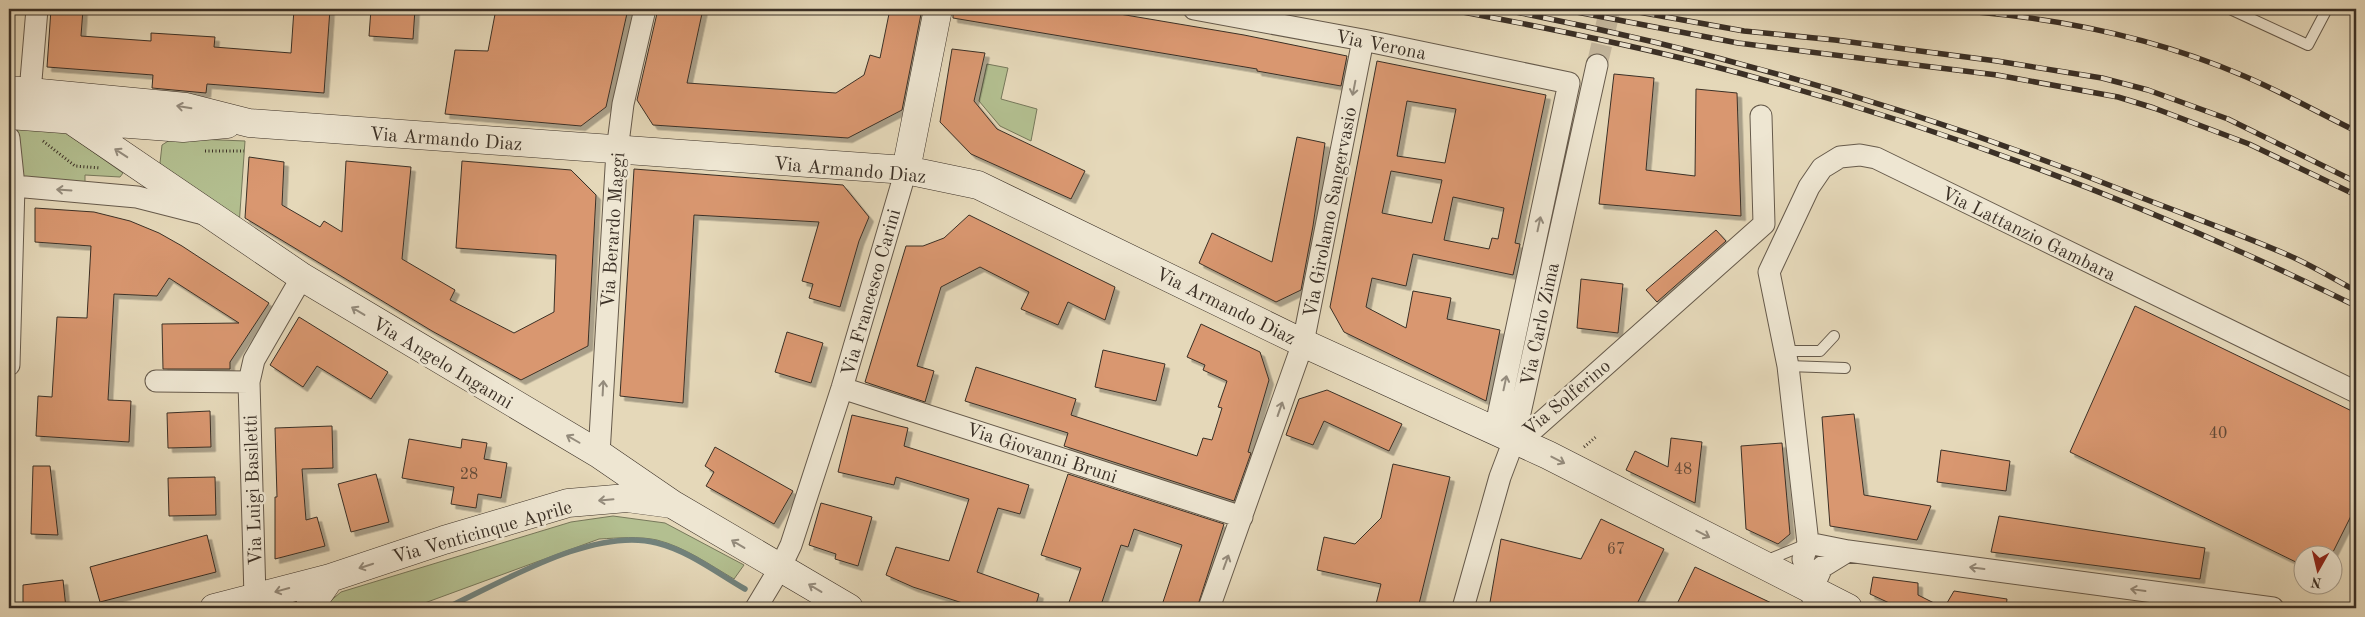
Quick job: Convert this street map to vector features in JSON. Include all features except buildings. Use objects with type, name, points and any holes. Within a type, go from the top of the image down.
[{"type":"street","points":[[19,91],[36,9]]},
{"type":"street","name":"Via Berardo Maggi","points":[[599,454],[617,151],[623,104],[644,9]]},
{"type":"street","name":"Via Francesco Carini","points":[[756,608],[780,568],[791,545],[842,388],[906,170],[938,9]]},
{"type":"street","name":"Via Verona","points":[[1194,9],[1363,40],[1569,83]]},
{"type":"street","name":"Via Girolamo Sangervasio","points":[[1209,608],[1303,343],[1363,40]]},
{"type":"street","name":"Via Carlo Zima","points":[[1504,435],[1597,65]]},
{"type":"street","name":"Via Carlo Zima","points":[[1463,608],[1500,477],[1504,435],[1569,83]]},
{"type":"street","name":"Via Angelo Inganni","points":[[19,91],[69,120],[159,178],[302,277],[599,454],[672,504]]},
{"type":"street","name":"Via Armando Diaz","points":[[19,91],[186,107],[249,123]]},
{"type":"street","name":"Via Armando Diaz","points":[[9,115],[169,127],[249,123],[617,151],[906,170],[978,185],[1303,343],[1504,435]]},
{"type":"street","name":"Via Solferino","points":[[1504,435],[1536,427],[1764,224],[1762,116]]},
{"type":"street","points":[[159,178],[149,156],[152,141],[169,127]]},
{"type":"street","points":[[9,138],[14,186],[9,365]]},
{"type":"street","name":"Via Lattanzio Gambara","points":[[1787,358],[1768,272],[1809,187],[1822,168],[1840,157],[1860,154],[1885,162],[2356,392]]},
{"type":"street","name":"Via Angelo Inganni","points":[[14,186],[137,197],[215,217]]},
{"type":"street","name":"Via Luigi Basiletti","points":[[255,598],[249,382],[254,360],[302,277]]},
{"type":"street","points":[[1787,358],[1808,543],[1803,559],[1813,599]]},
{"type":"street","points":[[156,381],[249,382]]},
{"type":"street","name":"Via Giovanni Bruni","points":[[842,388],[1242,517]]},
{"type":"street","name":"Via Solferino","points":[[1504,435],[1761,563],[1813,599],[1848,608]]},
{"type":"street","name":"Via Venticinque Aprile","points":[[214,608],[330,578],[444,540],[568,503],[627,498],[672,504],[849,608]]},
{"type":"street","points":[[1808,543],[1848,551],[2273,608]]},
{"type":"street","points":[[1813,599],[1822,567],[1848,551]]},
{"type":"street","points":[[309,608],[330,578]]},
{"type":"lane","points":[[2230,9],[2308,45],[2327,9]]},
{"type":"lane","points":[[1787,358],[1820,351],[1834,336]]},
{"type":"lane","points":[[1787,358],[1845,368]]},
{"type":"lane","points":[[1761,563],[1808,543]]},
{"type":"path","points":[[37,136],[75,166],[108,169]]},
{"type":"path","points":[[1585,446],[1597,436]]},
{"type":"green space","points":[[987,64],[1008,68],[1001,99],[1037,109],[1031,141],[1000,126],[979,101]]},
{"type":"green space","points":[[13,126],[66,133],[123,173],[120,177],[85,175],[85,184],[20,179]]},
{"type":"green space","points":[[173,138],[245,141],[239,226],[164,173],[160,163],[162,145]]},
{"type":"green space","points":[[613,516],[665,523],[744,565],[734,579],[687,552],[657,540],[636,538],[599,539],[411,608],[322,608],[341,592],[571,522]]},
{"type":"waterway","points":[[446,608],[549,559],[605,542],[632,540],[657,543],[680,551],[745,589]]},
{"type":"tunnel","points":[[1597,65],[1610,9]]},
{"type":"railway","points":[[1447,9],[1574,34],[1701,63],[1869,111],[1952,138],[2116,199],[2277,268],[2356,306]]},
{"type":"railway","points":[[1500,9],[1660,44],[1818,85],[1896,109],[2050,163],[2248,238],[2297,259],[2356,291]]},
{"type":"railway","points":[[1561,9],[1738,43],[1997,75],[2118,97],[2154,108],[2249,144],[2356,195]]},
{"type":"railway","points":[[1622,9],[1744,31],[1835,40],[1997,61],[2102,78],[2148,90],[2228,119],[2356,182]]},
{"type":"railway","points":[[1754,9],[1949,10],[2045,20],[2079,26],[2147,42],[2212,63],[2272,89],[2356,131]]}]
